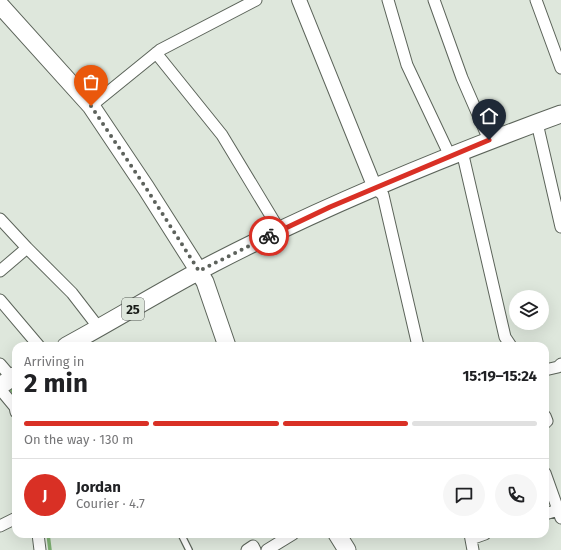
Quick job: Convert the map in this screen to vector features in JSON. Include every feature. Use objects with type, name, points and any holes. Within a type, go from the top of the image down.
[{"type":"main road","points":[[0,5],[91,106],[199,271],[205,282],[227,342]]},
{"type":"main road","name":"25","points":[[73,342],[199,271],[330,207],[456,153],[561,114]]},
{"type":"main road","points":[[340,538],[347,550]]},
{"type":"street","points":[[91,106],[156,53],[256,0]]},
{"type":"street","points":[[299,0],[375,188],[383,195],[417,342]]},
{"type":"street","points":[[388,0],[407,65],[456,153],[505,337],[508,342]]},
{"type":"street","points":[[434,0],[462,78],[489,140]]},
{"type":"street","points":[[536,0],[561,68]]},
{"type":"street","points":[[156,53],[222,135],[280,231]]},
{"type":"street","points":[[537,123],[561,227]]},
{"type":"street","points":[[0,219],[72,293],[99,328]]},
{"type":"street","points":[[0,271],[27,248]]},
{"type":"street","points":[[0,300],[36,342]]},
{"type":"street","points":[[0,364],[6,382],[9,399],[12,404]]},
{"type":"street","points":[[549,369],[558,367],[561,364]]},
{"type":"street","points":[[549,485],[559,514]]},
{"type":"street","points":[[0,526],[12,520]]},
{"type":"street","points":[[38,538],[40,550]]},
{"type":"street","points":[[267,550],[286,538]]},
{"type":"street","points":[[471,538],[473,550]]},
{"type":"street","points":[[247,550],[253,546],[256,550]]},
{"type":"lane","points":[[183,538],[189,550]]},
{"type":"waterway","points":[[8,385],[12,390]]},
{"type":"waterway","points":[[48,538],[50,550]]},
{"type":"way so far","points":[[91,106],[199,271],[269,236]]},
{"type":"route","points":[[269,236],[330,207],[489,140]]}]
